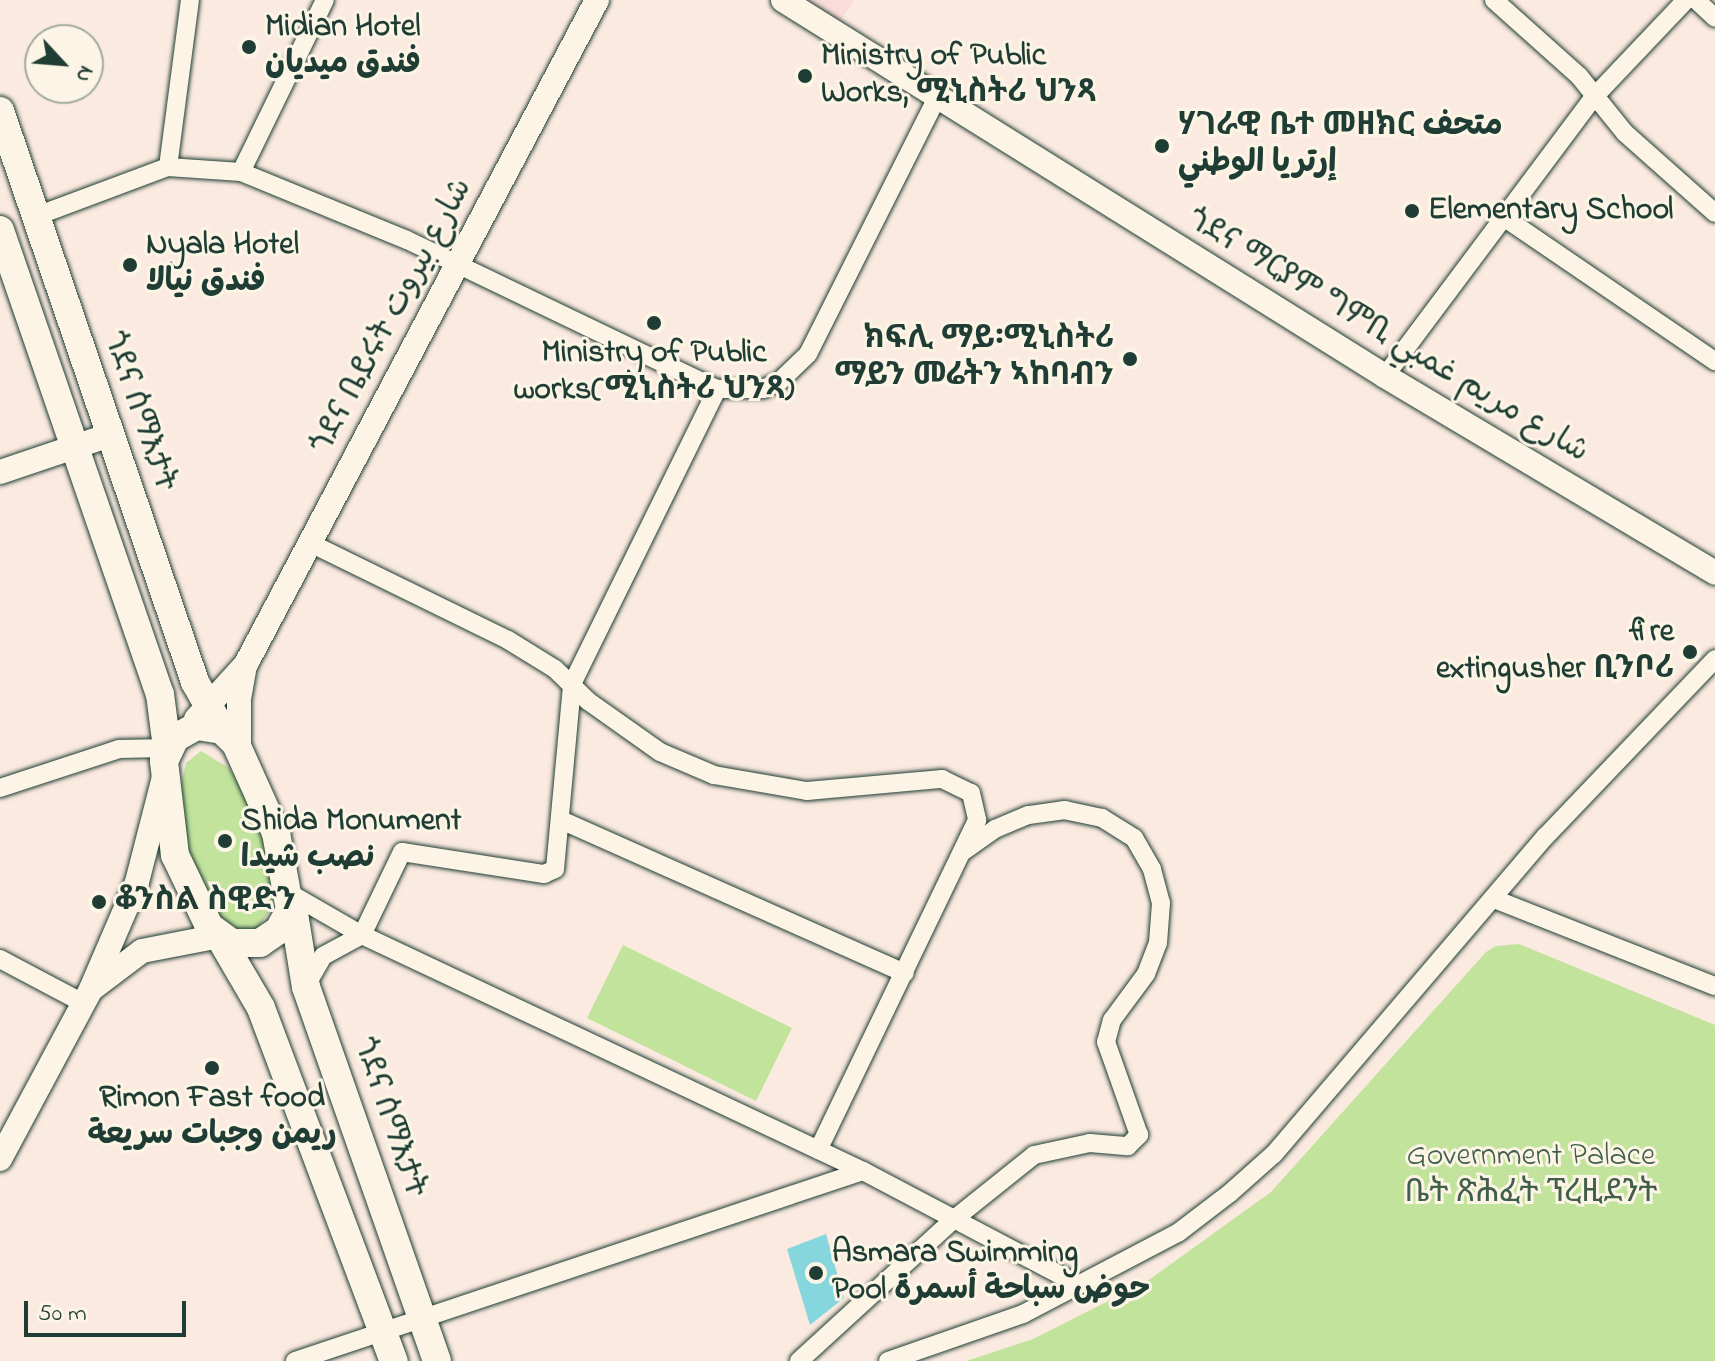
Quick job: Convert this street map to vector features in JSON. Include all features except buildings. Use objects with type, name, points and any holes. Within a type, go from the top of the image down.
[{"type":"main road","name":"ጎደና ቤይሩት شارع بيروت","points":[[246,664],[597,0]]},
{"type":"main road","name":"ጎደና ማርያም ግምቢ شارع مريم غمبي","points":[[783,0],[1385,376],[1715,573]]},
{"type":"main road","name":"ጎደና ሰማእታት","points":[[0,111],[8,162],[34,217],[195,682],[267,807],[291,894],[306,987],[437,1361]]},
{"type":"main road","points":[[0,230],[72,447],[160,694],[172,751],[175,855],[189,892],[261,1008],[394,1361]]},
{"type":"main road","points":[[0,472],[110,435]]},
{"type":"main road","points":[[223,729],[239,699],[246,664]]},
{"type":"main road","points":[[223,729],[246,664]]},
{"type":"main road","points":[[0,1159],[87,996],[137,882],[172,751],[210,726],[223,729]]},
{"type":"main road","points":[[87,996],[142,951],[219,936],[239,945],[267,940],[284,924],[291,894]]},
{"type":"street","points":[[168,167],[190,0]]},
{"type":"street","points":[[241,172],[325,0]]},
{"type":"street","points":[[1494,0],[1579,76],[1625,133],[1715,213]]},
{"type":"street","points":[[1385,376],[1594,97],[1686,0]]},
{"type":"street","points":[[1696,0],[1715,18]]},
{"type":"street","points":[[34,217],[168,167],[241,172],[456,265],[717,389],[763,389],[780,381],[808,354],[937,98]]},
{"type":"street","points":[[1505,218],[1715,361]]},
{"type":"street","points":[[306,987],[323,956],[362,935],[402,852],[544,874],[555,869],[563,821],[572,684],[717,389]]},
{"type":"street","points":[[310,543],[508,640],[572,684],[660,752],[714,775],[807,791],[942,779],[959,784],[971,793],[977,807],[977,820],[818,1150]]},
{"type":"street","points":[[888,1361],[998,1324],[1179,1232],[1274,1154],[1602,774],[1715,659]]},
{"type":"street","points":[[0,788],[119,749],[172,751]]},
{"type":"street","points":[[799,1361],[953,1220],[1034,1155],[1068,1145],[1128,1146],[1137,1141],[1138,1129],[1109,1064],[1106,1042],[1112,1020],[1150,964],[1158,943],[1161,903],[1152,869],[1134,838],[1102,818],[1065,810],[1028,815],[995,829],[963,852]]},
{"type":"street","points":[[563,821],[905,973]]},
{"type":"street","points":[[291,894],[362,935],[863,1171],[1079,1285]]},
{"type":"street","points":[[1494,899],[1715,986]]},
{"type":"street","points":[[0,959],[87,996]]},
{"type":"street","points":[[295,1361],[863,1171]]},
{"type":"shaded area","points":[[790,0],[854,0],[835,28]]},
{"type":"green space","points":[[201,751],[229,768],[257,813],[275,887],[272,908],[257,929],[245,932],[217,919],[186,849],[181,785],[186,763]]},
{"type":"green space","name":"Government Palace ቤት ጽሕፈት ፕረዚደንት","points":[[1519,944],[1715,1025],[1715,1361],[966,1361],[1033,1339],[1146,1282],[1271,1192],[1486,952],[1496,946]]},
{"type":"green space","points":[[623,945],[792,1028],[756,1101],[587,1018]]},
{"type":"water","name":"Asmara Swimming Pool حوض سباحة أسمرة","points":[[826,1234],[844,1298],[810,1325],[787,1249]]},
{"type":"place","name":"Midian Hotel فندق ميديان","points":[[249,47]]},
{"type":"place","name":"Ministry of Public Works, ሚኒስትሪ ህንጻ","points":[[805,76]]},
{"type":"place","name":"ሃገራዊ ቤተ መዘክር متحف إرتريا الوطني","points":[[1162,146]]},
{"type":"place","name":"Elementary School","points":[[1412,211]]},
{"type":"place","name":"Nyala Hotel فندق نيالا","points":[[130,265]]},
{"type":"place","name":"Ministry of Public works(ሚኒስትሪ ህንጻ)","points":[[654,323]]},
{"type":"place","name":"ክፍሊ ማይ፡ሚኒስትሪ ማይን መሬትን ኣከባብን","points":[[1130,359]]},
{"type":"place","name":"fire extingusher ቢንቦሪ","points":[[1690,652]]},
{"type":"place","name":"Shida Monument نصب شيدا","points":[[225,841]]},
{"type":"place","name":"ቆንስል ስዊድን","points":[[99,902]]},
{"type":"place","name":"Rimon Fast food ريمن وجبات سريعة","points":[[212,1068]]},
{"type":"place","name":"Asmara Swimming Pool حوض سباحة أسمرة","points":[[816,1273]]}]
